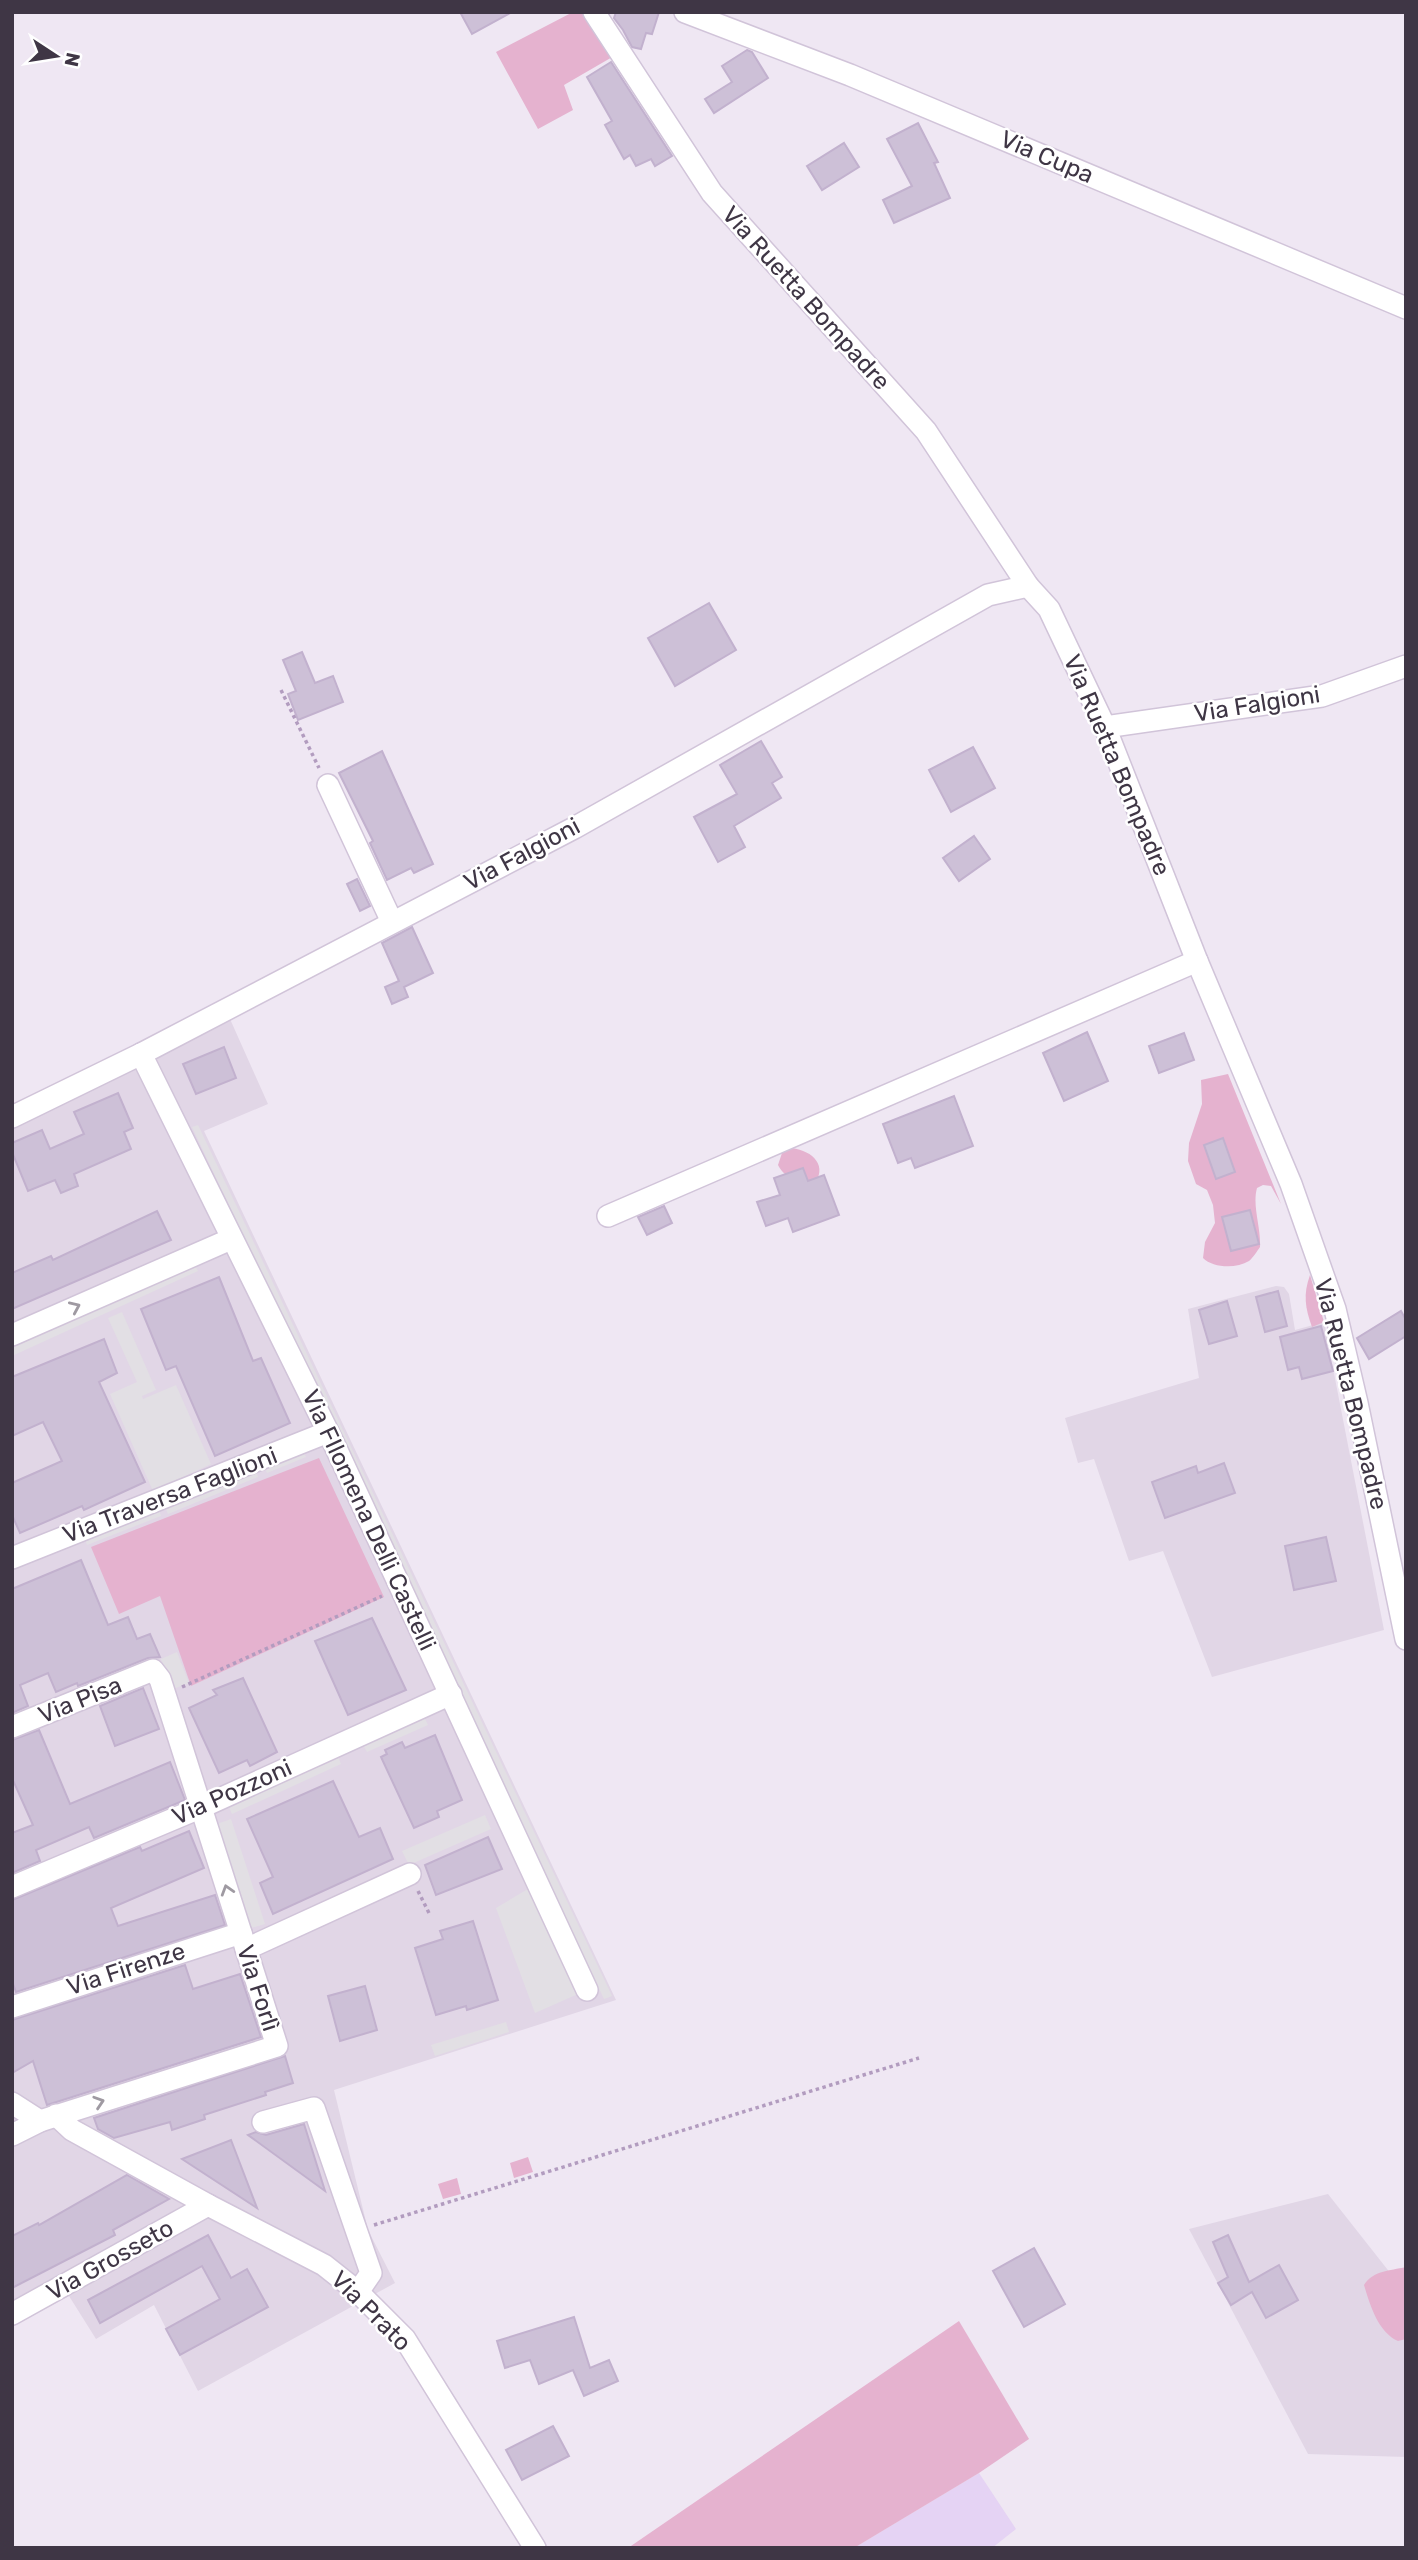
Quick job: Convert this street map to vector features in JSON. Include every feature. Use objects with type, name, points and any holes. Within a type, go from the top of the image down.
[{"type":"street","name":"Via Ruetta Bompadre","points":[[594,12],[712,193],[926,431],[1028,586],[1049,609],[1105,727],[1197,961],[1291,1184],[1335,1309],[1406,1639]]},
{"type":"street","name":"Via Cupa","points":[[685,12],[850,75],[1406,308]]},
{"type":"street","name":"Via Falgioni","points":[[12,1117],[141,1054],[574,828],[988,595],[1028,586]]},
{"type":"street","name":"Via Falgioni","points":[[1105,727],[1322,696],[1406,666]]},
{"type":"street","points":[[328,785],[392,922]]},
{"type":"street","points":[[608,1216],[1197,961]]},
{"type":"street","name":"Via FIlomena Delli Castelli","points":[[141,1054],[402,1587],[587,1990]]},
{"type":"street","points":[[12,1335],[231,1239]]},
{"type":"street","name":"Via Traversa Faglioni","points":[[12,1558],[328,1432]]},
{"type":"street","name":"Via Forlì","points":[[12,2135],[48,2118],[277,2046],[160,1679],[153,1670],[148,1672]]},
{"type":"street","name":"Via Pisa","points":[[12,1727],[148,1672]]},
{"type":"street","name":"Via Pozzoni","points":[[12,1887],[202,1807],[451,1694]]},
{"type":"street","name":"Via Firenze","points":[[12,2007],[243,1941],[410,1874]]},
{"type":"street","name":"Via Prato","points":[[12,2103],[72,2130],[208,2206],[324,2265],[358,2292],[405,2339],[535,2548]]},
{"type":"street","points":[[264,2122],[314,2108],[371,2273],[358,2292]]},
{"type":"street","name":"Via Grosseto","points":[[12,2314],[208,2206]]},
{"type":"path","points":[[281,690],[328,785]]},
{"type":"path","points":[[164,1695],[402,1587]]},
{"type":"path","points":[[410,1874],[430,1915]]},
{"type":"path","points":[[356,2231],[919,2059]]},
{"type":"shaded area","points":[[573,12],[586,12],[614,56],[564,85],[573,110],[538,129],[496,52]]},
{"type":"shaded area","points":[[230,1019],[268,1104],[204,1131],[616,2000],[334,2090],[368,2230],[395,2283],[198,2391],[154,2305],[96,2339],[69,2296],[12,2327],[12,1126]]},
{"type":"shaded area","points":[[1228,1074],[1281,1204],[1271,1186],[1263,1185],[1257,1188],[1255,1202],[1260,1247],[1249,1261],[1225,1266],[1213,1264],[1203,1258],[1205,1242],[1215,1223],[1213,1205],[1207,1190],[1196,1184],[1188,1161],[1189,1143],[1202,1104],[1201,1080]]},
{"type":"shaded area","points":[[198,1125],[612,1996],[604,1999],[192,1127]]},
{"type":"shaded area","points":[[792,1148],[812,1156],[819,1166],[818,1179],[813,1186],[788,1176],[778,1165],[783,1150]]},
{"type":"shaded area","points":[[194,1264],[198,1271],[12,1356],[12,1348]]},
{"type":"shaded area","points":[[1310,1275],[1324,1322],[1312,1327],[1306,1301]]},
{"type":"shaded area","points":[[1276,1286],[1284,1287],[1289,1294],[1295,1330],[1324,1322],[1384,1630],[1212,1677],[1163,1551],[1129,1561],[1094,1459],[1078,1463],[1065,1418],[1199,1378],[1188,1309]]},
{"type":"shaded area","points":[[122,1312],[156,1390],[142,1396],[143,1399],[176,1385],[211,1464],[153,1491],[110,1394],[137,1382],[108,1318]]},
{"type":"shaded area","points":[[303,1451],[306,1457],[267,1473],[264,1466]]},
{"type":"shaded area","points":[[319,1458],[384,1597],[191,1686],[160,1596],[119,1614],[91,1547]]},
{"type":"shaded area","points":[[256,1470],[258,1477],[168,1514],[165,1507]]},
{"type":"shaded area","points":[[159,1510],[161,1516],[87,1545],[85,1539]]},
{"type":"shaded area","points":[[177,1652],[189,1683],[173,1689],[161,1659]]},
{"type":"shaded area","points":[[424,1717],[428,1725],[367,1752],[363,1745]]},
{"type":"shaded area","points":[[338,1757],[341,1764],[232,1814],[229,1807]]},
{"type":"shaded area","points":[[485,1815],[491,1829],[409,1865],[402,1851]]},
{"type":"shaded area","points":[[231,1819],[265,1924],[251,1928],[217,1824]]},
{"type":"shaded area","points":[[538,1883],[587,1990],[535,2013],[496,1908]]},
{"type":"shaded area","points":[[506,2022],[509,2032],[435,2056],[431,2045]]},
{"type":"shaded area","points":[[528,2157],[533,2172],[514,2178],[510,2163]]},
{"type":"shaded area","points":[[457,2178],[461,2194],[443,2199],[438,2184]]},
{"type":"shaded area","points":[[1328,2194],[1406,2293],[1406,2457],[1308,2454],[1189,2229]]},
{"type":"shaded area","points":[[1406,2267],[1406,2339],[1398,2341],[1380,2325],[1364,2285],[1372,2276]]},
{"type":"shaded area","points":[[959,2321],[1029,2439],[979,2473],[854,2548],[628,2548]]},
{"type":"shaded area","points":[[979,2473],[1016,2529],[992,2548],[854,2548]]},
{"type":"building","points":[[460,12],[512,12],[472,34]]},
{"type":"building","points":[[616,12],[659,12],[652,34],[646,33],[641,49],[632,47],[614,18]]},
{"type":"building","points":[[747,50],[752,52],[768,78],[714,113],[705,99],[732,82],[722,66]]},
{"type":"building","points":[[611,62],[672,156],[655,166],[651,159],[636,166],[630,155],[624,159],[605,125],[612,121],[587,77]]},
{"type":"building","points":[[918,123],[938,162],[934,163],[950,198],[894,223],[883,200],[912,186],[887,139]]},
{"type":"building","points":[[844,143],[859,167],[822,190],[807,166]]},
{"type":"building","points":[[709,603],[736,650],[675,686],[648,638]]},
{"type":"building","points":[[302,652],[315,683],[333,676],[343,702],[298,720],[288,694],[296,691],[283,660]]},
{"type":"building","points":[[761,741],[782,777],[772,783],[781,798],[734,826],[745,847],[718,862],[694,817],[737,794],[720,765]]},
{"type":"building","points":[[973,747],[995,788],[951,812],[929,770]]},
{"type":"building","points":[[382,751],[433,864],[414,873],[411,868],[387,880],[370,843],[373,841],[339,773]]},
{"type":"building","points":[[974,836],[990,859],[959,881],[943,858]]},
{"type":"building","points":[[357,879],[370,906],[360,911],[347,884]]},
{"type":"building","points":[[412,927],[433,973],[404,987],[408,997],[392,1004],[385,987],[399,981],[382,943]]},
{"type":"building","points":[[1087,1032],[1108,1081],[1064,1101],[1043,1053]]},
{"type":"building","points":[[1184,1033],[1194,1060],[1159,1073],[1149,1046]]},
{"type":"building","points":[[224,1047],[236,1078],[196,1094],[183,1064]]},
{"type":"building","points":[[118,1093],[133,1128],[124,1132],[131,1149],[74,1174],[78,1186],[61,1193],[55,1180],[28,1191],[12,1152],[12,1143],[42,1130],[50,1149],[84,1134],[74,1112]]},
{"type":"building","points":[[954,1096],[973,1146],[915,1168],[911,1158],[898,1163],[883,1124]]},
{"type":"building","points":[[1223,1138],[1235,1172],[1216,1179],[1204,1145]]},
{"type":"building","points":[[803,1168],[808,1181],[824,1175],[839,1215],[793,1232],[788,1218],[766,1226],[757,1202],[780,1195],[774,1178]]},
{"type":"building","points":[[664,1206],[672,1223],[647,1235],[638,1217]]},
{"type":"building","points":[[1250,1210],[1259,1244],[1231,1251],[1222,1217]]},
{"type":"building","points":[[157,1211],[171,1240],[12,1309],[12,1273],[51,1256],[53,1260]]},
{"type":"building","points":[[219,1277],[253,1361],[261,1358],[290,1423],[215,1456],[176,1366],[166,1370],[141,1309]]},
{"type":"building","points":[[1278,1291],[1287,1326],[1265,1332],[1256,1297]]},
{"type":"building","points":[[1227,1301],[1237,1336],[1209,1344],[1199,1310]]},
{"type":"building","points":[[1401,1311],[1406,1320],[1406,1336],[1369,1359],[1357,1338]]},
{"type":"building","points":[[1321,1326],[1333,1371],[1302,1379],[1299,1367],[1288,1370],[1280,1337]]},
{"type":"building","points":[[104,1339],[117,1373],[99,1382],[145,1482],[84,1510],[82,1506],[20,1533],[12,1515],[12,1483],[62,1461],[43,1422],[12,1436],[12,1377]]},
{"type":"building","points":[[1224,1463],[1235,1493],[1165,1518],[1152,1482],[1196,1466],[1198,1473]]},
{"type":"building","points":[[1326,1537],[1336,1581],[1294,1590],[1285,1546]]},
{"type":"building","points":[[81,1560],[108,1625],[128,1617],[137,1639],[150,1634],[160,1657],[148,1658],[56,1692],[48,1673],[20,1685],[28,1706],[12,1713],[12,1589]]},
{"type":"building","points":[[372,1618],[406,1690],[348,1715],[315,1641]]},
{"type":"building","points":[[243,1678],[277,1752],[250,1766],[247,1760],[219,1773],[189,1708],[217,1695],[213,1690]]},
{"type":"building","points":[[143,1688],[159,1729],[115,1746],[100,1706]]},
{"type":"building","points":[[39,1730],[70,1804],[170,1762],[185,1800],[94,1838],[89,1827],[36,1850],[40,1861],[12,1873],[12,1833],[33,1825],[12,1778],[12,1740]]},
{"type":"building","points":[[435,1735],[462,1800],[437,1811],[439,1817],[414,1828],[381,1757],[387,1754],[385,1750],[402,1742],[405,1748]]},
{"type":"building","points":[[333,1781],[359,1837],[380,1828],[393,1859],[273,1914],[260,1883],[273,1877],[247,1819]]},
{"type":"building","points":[[189,1831],[204,1868],[111,1908],[118,1926],[215,1895],[225,1925],[16,1992],[12,1981],[12,1900],[140,1847],[142,1851]]},
{"type":"building","points":[[488,1837],[502,1869],[436,1895],[425,1865]]},
{"type":"building","points":[[473,1921],[498,2000],[467,2010],[466,2006],[436,2015],[415,1948],[443,1939],[440,1931]]},
{"type":"building","points":[[185,1965],[193,1989],[240,1974],[261,2037],[47,2105],[33,2061],[12,2073],[12,2020]]},
{"type":"building","points":[[365,1986],[377,2030],[340,2041],[328,1996]]},
{"type":"building","points":[[285,2056],[293,2083],[265,2092],[266,2095],[204,2115],[205,2119],[172,2130],[170,2122],[114,2138],[98,2129],[94,2118]]},
{"type":"building","points":[[304,2124],[325,2191],[248,2135],[256,2132],[266,2135]]},
{"type":"building","points":[[231,2140],[257,2208],[182,2159]]},
{"type":"building","points":[[127,2175],[169,2199],[113,2230],[115,2235],[12,2288],[12,2236],[38,2223],[39,2225]]},
{"type":"building","points":[[208,2235],[231,2278],[247,2269],[268,2307],[180,2355],[166,2329],[220,2299],[202,2266],[100,2323],[88,2300]]},
{"type":"building","points":[[1228,2235],[1249,2282],[1279,2265],[1298,2300],[1266,2318],[1252,2292],[1231,2305],[1218,2283],[1228,2277],[1213,2242]]},
{"type":"building","points":[[1034,2248],[1065,2304],[1024,2327],[993,2271]]},
{"type":"building","points":[[574,2317],[590,2368],[609,2360],[618,2381],[584,2396],[573,2370],[539,2384],[530,2360],[505,2368],[497,2341]]},
{"type":"building","points":[[553,2426],[569,2456],[522,2480],[506,2450]]}]
